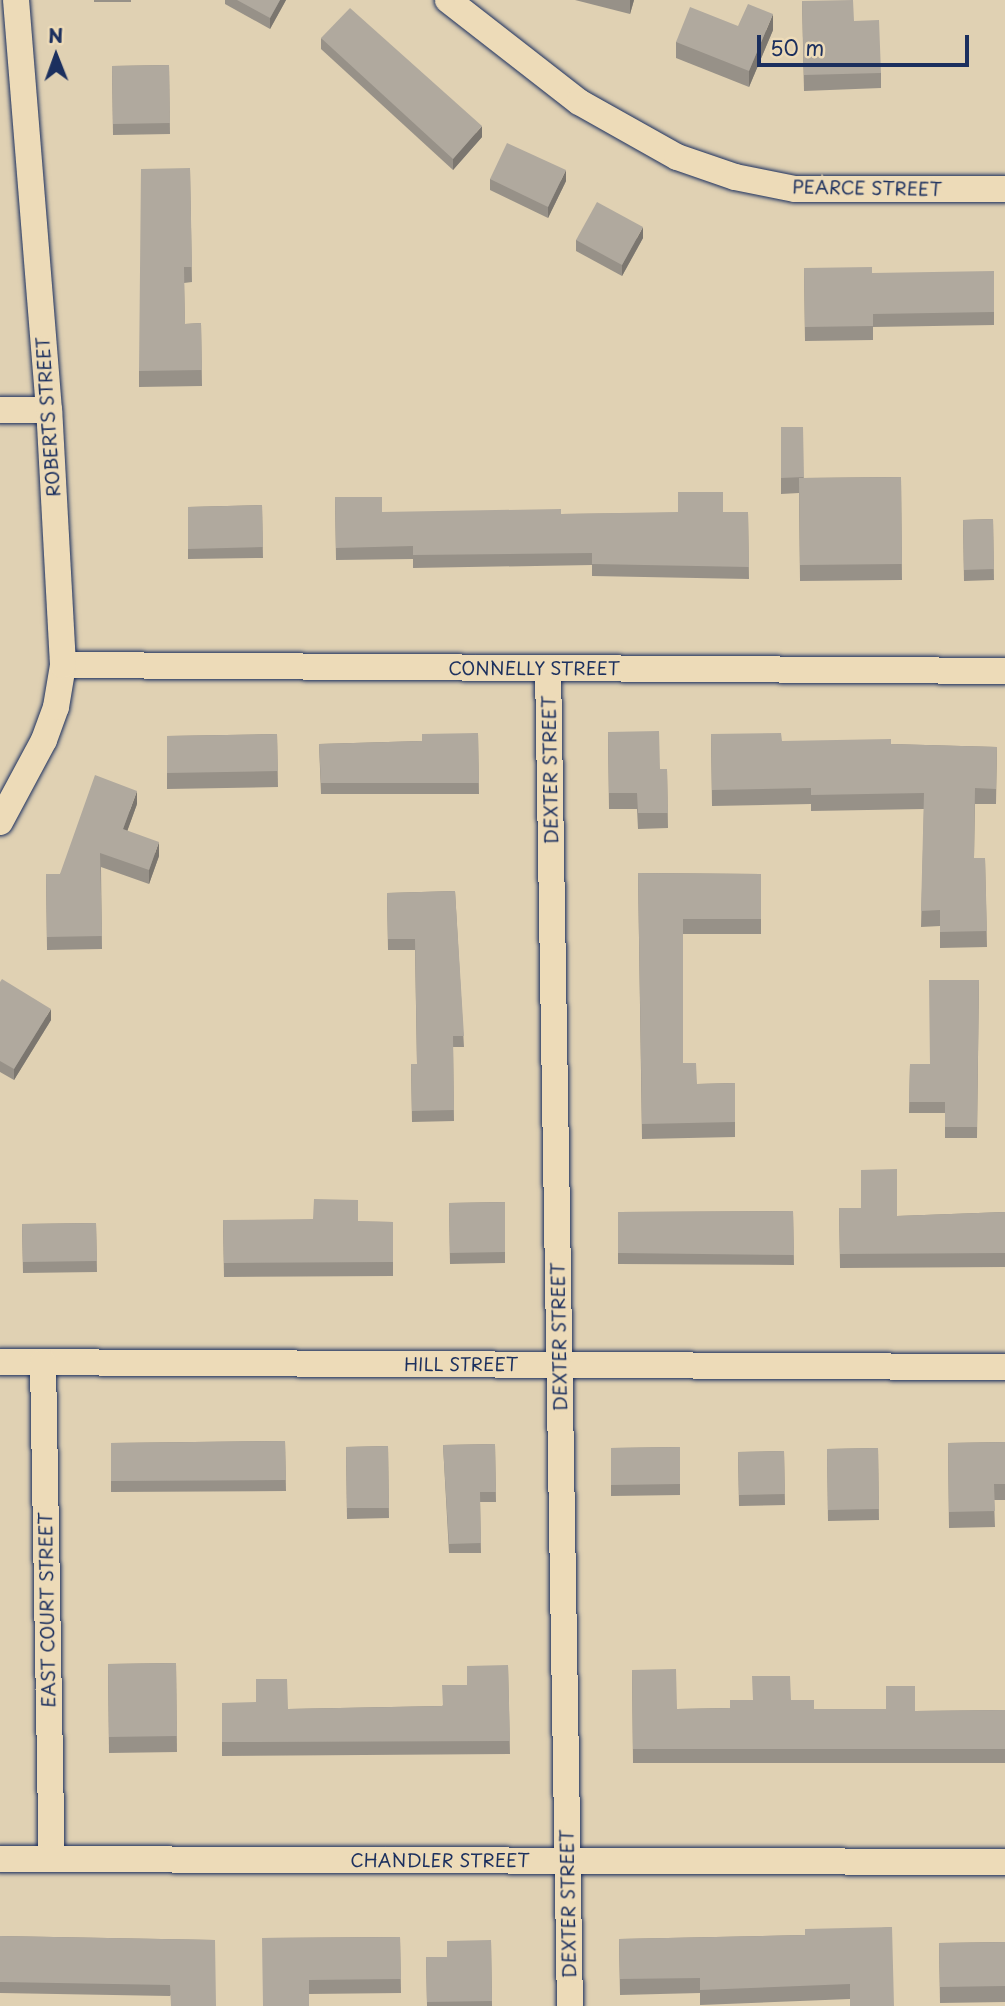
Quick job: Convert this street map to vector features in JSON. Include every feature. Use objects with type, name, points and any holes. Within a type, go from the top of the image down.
[{"type":"street","name":"ROBERTS STREET","points":[[0,822],[44,740],[56,707],[62,665],[49,410],[16,0]]},
{"type":"street","name":"PEARCE STREET","points":[[447,0],[579,102],[677,157],[736,177],[795,189],[1005,189]]},
{"type":"street","points":[[0,410],[49,410]]},
{"type":"street","name":"CONNELLY STREET","points":[[62,665],[1005,671]]},
{"type":"street","name":"DEXTER STREET","points":[[548,668],[570,2006]]},
{"type":"street","name":"HILL STREET","points":[[0,1362],[1005,1367]]},
{"type":"street","name":"EAST COURT STREET","points":[[43,1362],[52,1859]]},
{"type":"street","name":"CHANDLER STREET","points":[[0,1858],[1005,1862]]},
{"type":"building","points":[[237,0],[280,0],[270,18]]},
{"type":"building","points":[[853,0],[854,21],[879,20],[881,73],[804,75],[802,1]]},
{"type":"building","points":[[748,4],[773,14],[749,71],[676,42],[690,7],[738,26]]},
{"type":"building","points":[[350,8],[482,126],[453,159],[321,38]]},
{"type":"building","points":[[169,65],[170,123],[113,124],[112,66]]},
{"type":"building","points":[[507,143],[566,170],[548,207],[490,179]]},
{"type":"building","points":[[190,168],[192,267],[184,267],[185,324],[201,323],[202,370],[139,371],[141,169]]},
{"type":"building","points":[[597,202],[643,227],[622,265],[576,240]]},
{"type":"building","points":[[872,267],[872,273],[994,271],[994,312],[873,314],[873,326],[805,327],[804,268]]},
{"type":"building","points":[[781,427],[803,427],[804,477],[781,478]]},
{"type":"building","points":[[901,477],[902,564],[800,565],[799,478]]},
{"type":"building","points":[[678,492],[723,492],[723,512],[748,512],[749,567],[592,564],[592,553],[413,555],[413,546],[336,548],[335,497],[382,497],[382,512],[561,509],[561,514],[678,512]]},
{"type":"building","points":[[262,505],[263,547],[188,549],[188,507]]},
{"type":"building","points":[[993,519],[994,569],[964,570],[963,520]]},
{"type":"building","points":[[659,731],[660,769],[667,769],[668,813],[638,813],[637,793],[609,793],[608,732]]},
{"type":"building","points":[[478,733],[479,783],[321,783],[319,744],[422,741],[422,734]]},
{"type":"building","points":[[781,733],[782,741],[891,739],[891,744],[997,747],[996,789],[975,788],[974,858],[985,858],[987,931],[940,932],[940,910],[921,911],[924,793],[811,795],[811,788],[712,790],[711,734]]},
{"type":"building","points":[[277,734],[278,771],[167,773],[167,736]]},
{"type":"building","points":[[95,775],[137,791],[123,829],[159,842],[149,870],[100,853],[102,936],[47,937],[46,874],[60,874]]},
{"type":"building","points":[[638,873],[761,874],[761,919],[683,919],[683,1063],[696,1063],[697,1084],[735,1083],[735,1122],[642,1124]]},
{"type":"building","points":[[455,891],[464,1036],[453,1036],[454,1110],[412,1111],[411,1064],[417,1064],[415,939],[388,939],[387,893]]},
{"type":"building","points":[[2,979],[51,1009],[14,1069],[0,1061]]},
{"type":"building","points":[[929,980],[979,980],[977,1127],[945,1127],[945,1102],[909,1102],[910,1064],[930,1064]]},
{"type":"building","points":[[897,1169],[897,1216],[1005,1212],[1005,1253],[840,1254],[839,1208],[861,1208],[861,1170]]},
{"type":"building","points":[[314,1199],[358,1200],[358,1221],[393,1222],[393,1262],[224,1263],[223,1220],[313,1219]]},
{"type":"building","points":[[505,1202],[505,1252],[450,1253],[449,1203]]},
{"type":"building","points":[[793,1211],[794,1255],[618,1253],[618,1212]]},
{"type":"building","points":[[96,1223],[97,1261],[23,1262],[22,1224]]},
{"type":"building","points":[[285,1441],[286,1480],[111,1481],[111,1443]]},
{"type":"building","points":[[1005,1442],[1005,1484],[994,1484],[995,1511],[949,1512],[948,1443]]},
{"type":"building","points":[[495,1444],[496,1492],[480,1492],[481,1543],[449,1544],[443,1445]]},
{"type":"building","points":[[388,1446],[389,1508],[347,1508],[346,1447]]},
{"type":"building","points":[[680,1447],[680,1484],[611,1485],[611,1448]]},
{"type":"building","points":[[878,1448],[879,1509],[828,1510],[827,1449]]},
{"type":"building","points":[[784,1451],[785,1494],[739,1495],[738,1452]]},
{"type":"building","points":[[176,1663],[177,1736],[109,1737],[108,1664]]},
{"type":"building","points":[[508,1665],[510,1741],[222,1742],[222,1703],[256,1702],[256,1679],[287,1679],[288,1709],[443,1706],[442,1685],[467,1685],[467,1666]]},
{"type":"building","points":[[676,1669],[677,1709],[730,1708],[730,1700],[753,1700],[752,1676],[790,1676],[791,1700],[814,1700],[814,1709],[886,1709],[886,1686],[915,1686],[915,1711],[1005,1710],[1005,1749],[633,1749],[632,1670]]},
{"type":"building","points":[[892,1927],[894,2006],[850,2006],[850,1984],[700,1990],[700,1978],[620,1979],[619,1939],[805,1935],[805,1929]]},
{"type":"building","points":[[0,1936],[215,1940],[216,2006],[171,2006],[170,1985],[0,1982]]},
{"type":"building","points":[[400,1937],[401,1979],[309,1980],[309,2006],[263,2006],[262,1938]]},
{"type":"building","points":[[491,1940],[492,2001],[427,2002],[426,1957],[447,1957],[447,1941]]},
{"type":"building","points":[[1005,1942],[1005,1986],[940,1987],[939,1943]]}]
